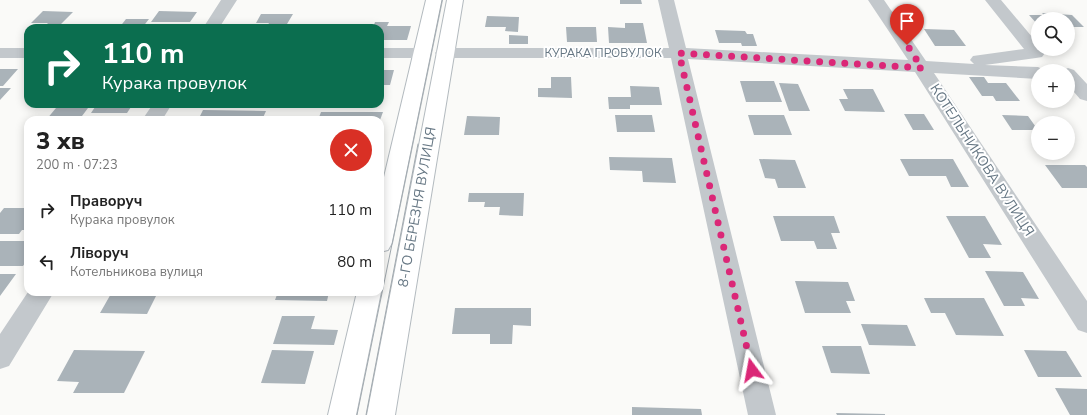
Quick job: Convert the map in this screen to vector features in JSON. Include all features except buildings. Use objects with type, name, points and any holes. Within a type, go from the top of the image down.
[{"type":"main road","name":"8-ГО БЕРЕЗНЯ ВУЛИЦЯ","points":[[384,225],[434,0]]},
{"type":"main road","name":"8-ГО БЕРЕЗНЯ ВУЛИЦЯ","points":[[380,415],[444,53],[455,0]]},
{"type":"main road","name":"КУРАКА ПРОВУЛОК","points":[[422,53],[444,53]]},
{"type":"main road","points":[[342,415],[368,296]]},
{"type":"street","points":[[214,24],[229,0]]},
{"type":"street","points":[[666,0],[762,415]]},
{"type":"street","name":"КОТЕЛЬНИКОВА ВУЛИЦЯ","points":[[876,0],[922,68],[1087,322]]},
{"type":"street","name":"КУРАКА ПРОВУЛОК","points":[[922,68],[1036,53],[994,0]]},
{"type":"street","points":[[0,54],[24,53]]},
{"type":"street","name":"КУРАКА ПРОВУЛОК","points":[[384,53],[422,53]]},
{"type":"street","name":"КУРАКА ПРОВУЛОК","points":[[444,53],[679,53],[922,68],[1031,73]]},
{"type":"street","points":[[1075,82],[1087,95]]},
{"type":"street","points":[[0,357],[39,296]]},
{"type":"tram line","points":[[384,283],[442,0]]},
{"type":"tram line","points":[[366,415],[418,144]]},
{"type":"tram line","points":[[357,415],[381,296]]},
{"type":"route","points":[[752,370],[679,53],[922,68],[907,45]]}]
